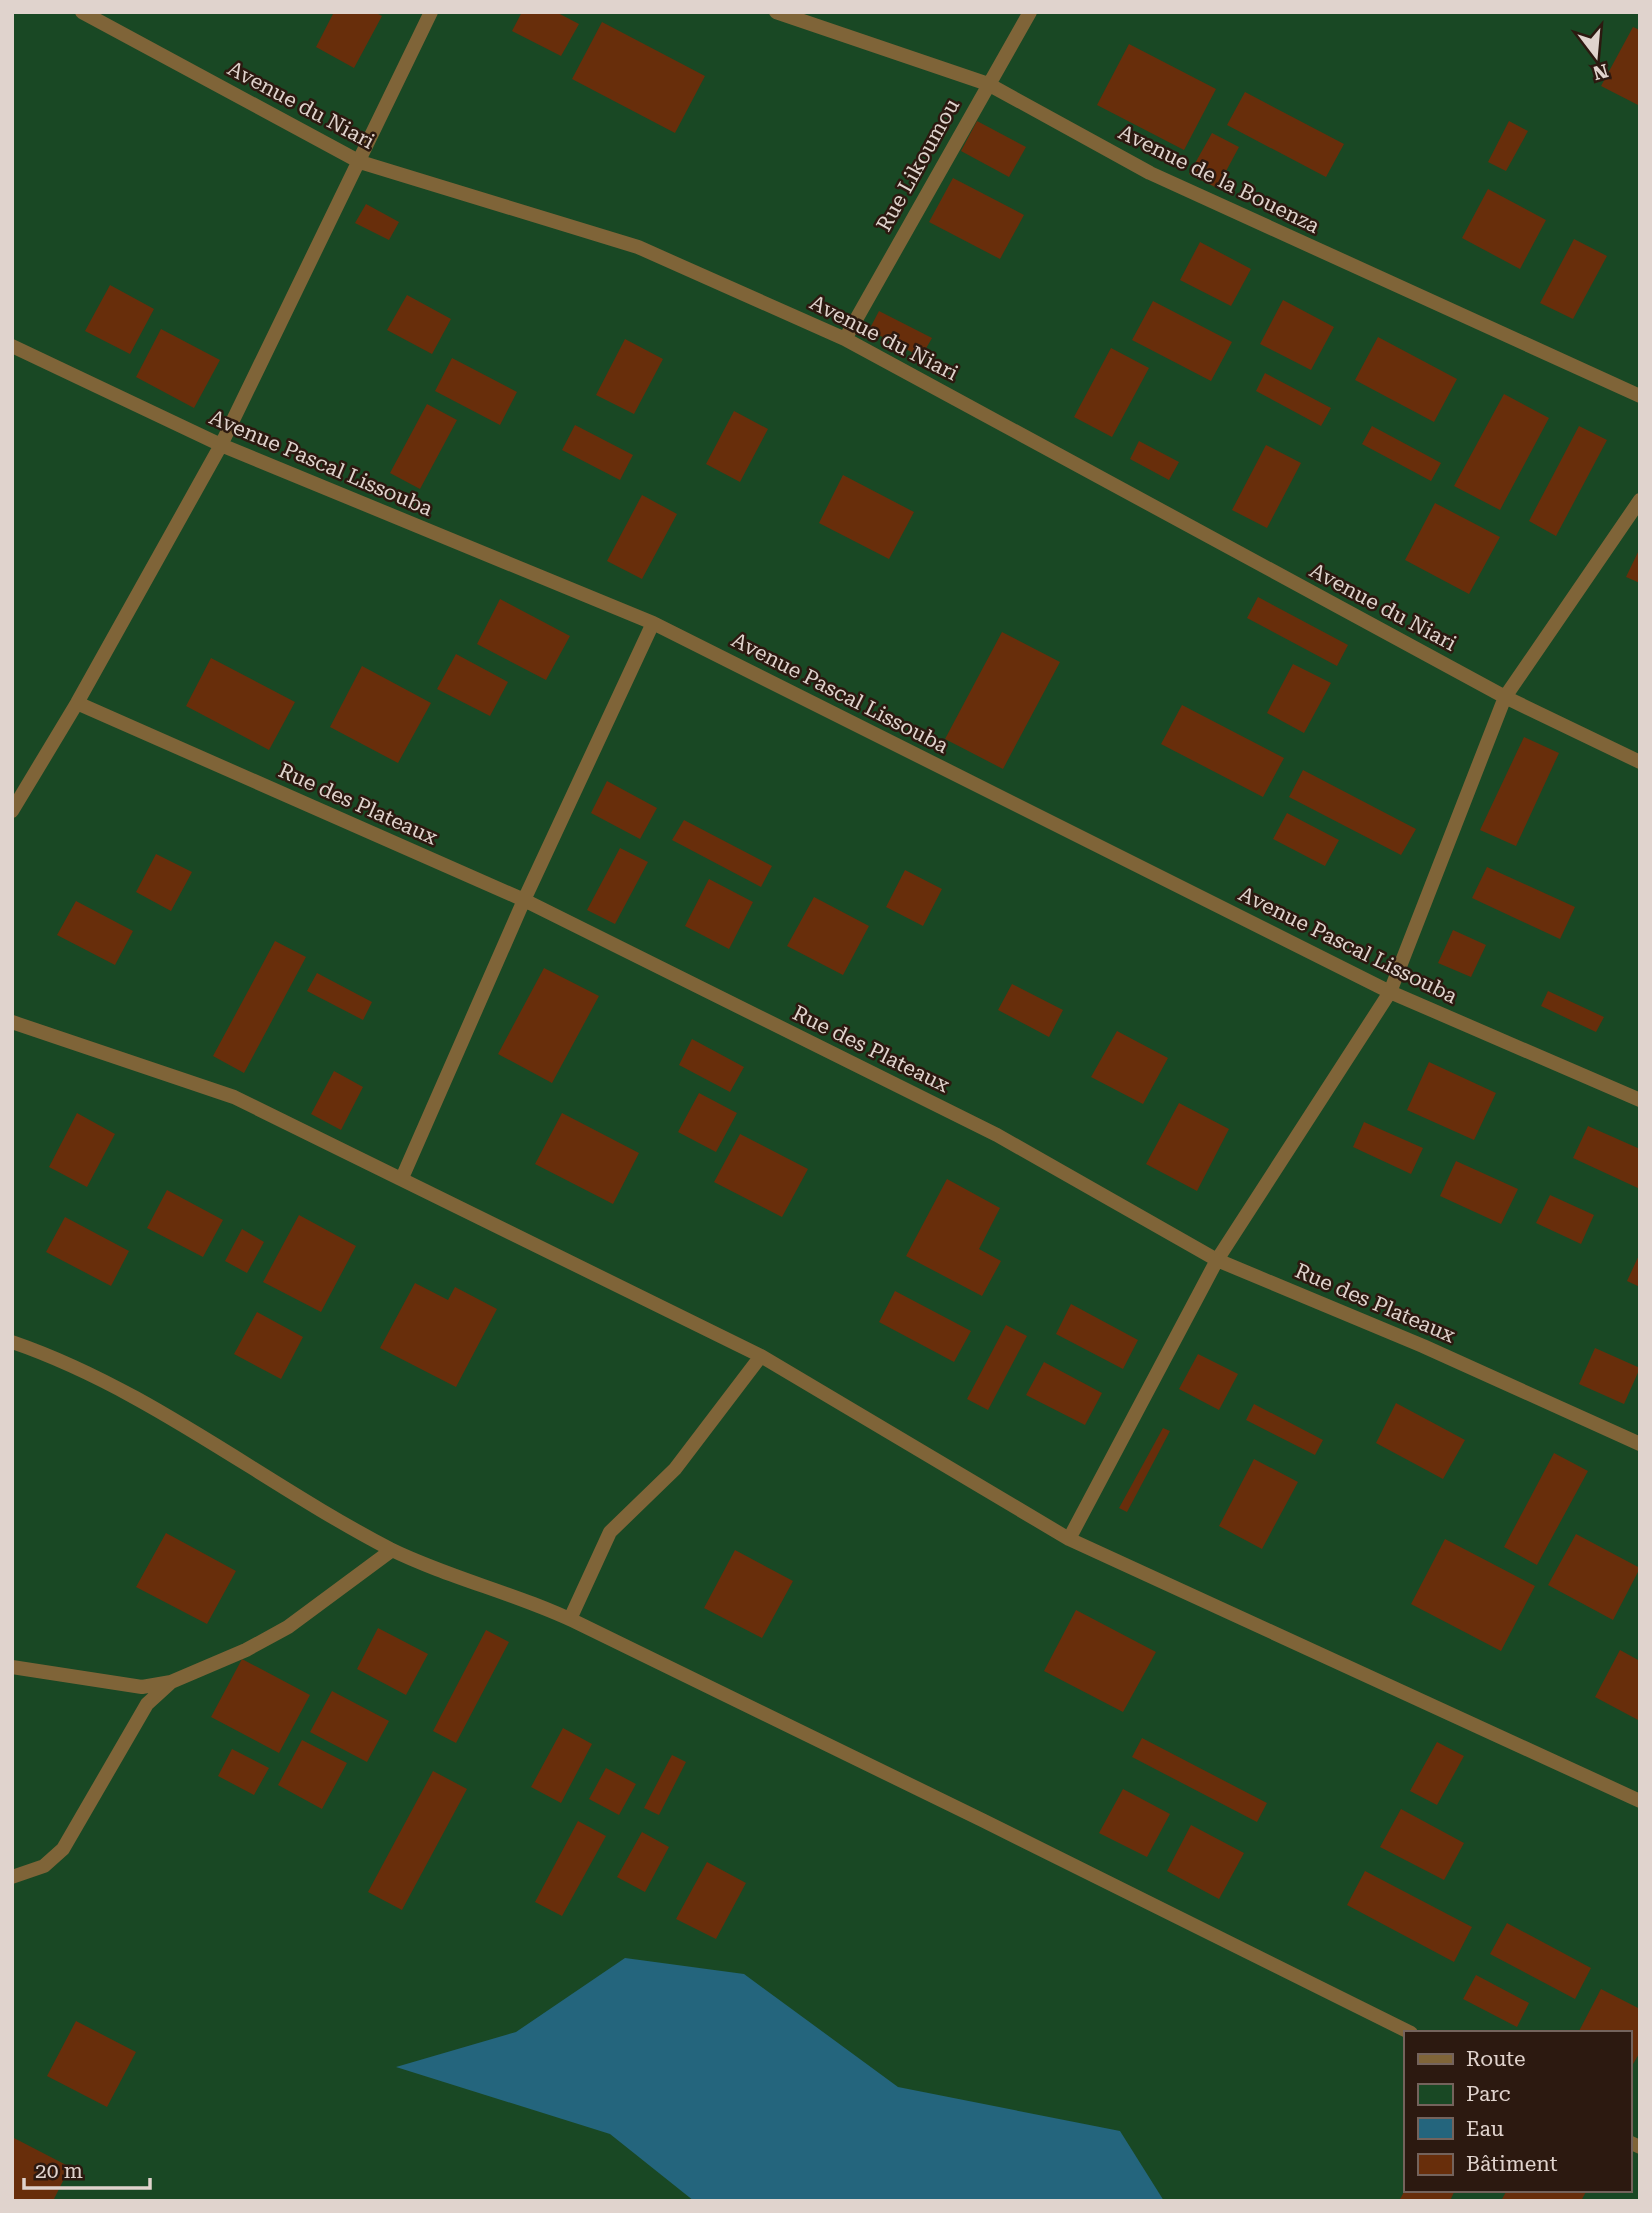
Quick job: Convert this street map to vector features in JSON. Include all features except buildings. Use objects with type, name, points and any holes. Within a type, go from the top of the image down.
[{"type":"street","name":"Avenue du Niari","points":[[82,12],[360,162],[638,247],[845,339],[1505,697],[1640,762]]},
{"type":"street","points":[[12,811],[77,703],[221,445],[431,12]]},
{"type":"street","name":"Avenue de la Bouenza","points":[[776,12],[988,83],[1150,173],[1640,396]]},
{"type":"street","name":"Rue Likoumou","points":[[845,339],[1030,12]]},
{"type":"street","name":"Avenue Pascal Lissouba","points":[[12,346],[221,445],[653,623],[1390,992],[1640,1100]]},
{"type":"street","points":[[1069,1539],[1217,1259],[1390,992],[1505,697],[1640,500]]},
{"type":"street","points":[[402,1178],[524,900],[653,623]]},
{"type":"street","name":"Rue des Plateaux","points":[[77,703],[524,900],[997,1135],[1217,1259],[1423,1346],[1640,1444]]},
{"type":"street","points":[[12,1022],[234,1097],[761,1356],[1069,1539],[1640,1801]]},
{"type":"street","points":[[12,1342],[50,1355],[103,1380],[393,1550],[570,1619],[933,1794],[1407,2031]]},
{"type":"street","points":[[570,1619],[610,1532],[675,1469],[761,1356]]},
{"type":"street","points":[[12,1667],[142,1687],[171,1682],[246,1650],[288,1627],[393,1550]]},
{"type":"street","points":[[12,1877],[44,1866],[63,1849],[148,1704],[171,1682]]},
{"type":"green space","points":[[12,12],[1640,12],[1640,2201],[12,2201]]},
{"type":"water","points":[[625,1958],[744,1974],[898,2087],[1120,2131],[1164,2201],[694,2201],[610,2134],[396,2067],[516,2032]]}]
